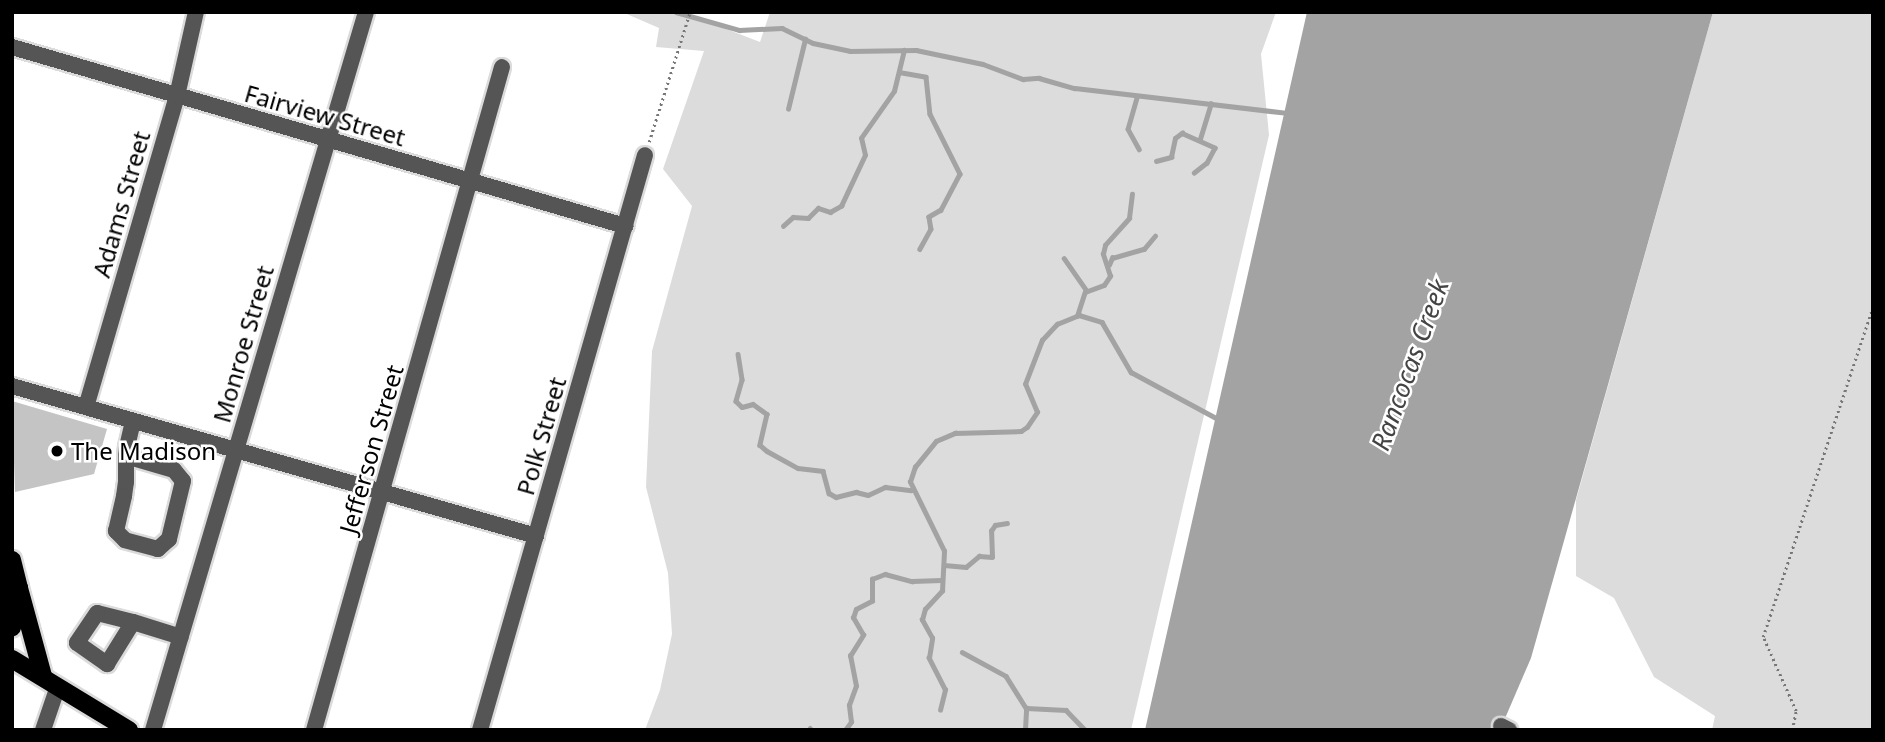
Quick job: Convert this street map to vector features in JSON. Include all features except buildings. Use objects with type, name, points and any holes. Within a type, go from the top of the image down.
[{"type":"main road","points":[[12,560],[51,681]]},
{"type":"main road","points":[[12,627],[19,588]]},
{"type":"main road","points":[[12,659],[129,730]]},
{"type":"street","name":"Adams Street","points":[[86,407],[177,96],[196,12]]},
{"type":"street","name":"Monroe Street","points":[[153,730],[366,12]]},
{"type":"street","name":"Fairview Street","points":[[12,47],[625,226]]},
{"type":"street","name":"Jefferson Street","points":[[314,730],[502,67]]},
{"type":"street","name":"Polk Street","points":[[480,730],[645,155]]},
{"type":"street","points":[[12,386],[536,536]]},
{"type":"street","points":[[126,456],[174,470],[183,481],[169,540],[158,549],[125,540],[116,531],[126,456],[133,421]]},
{"type":"street","points":[[133,622],[181,637]]},
{"type":"street","points":[[43,730],[51,681]]},
{"type":"path","points":[[645,155],[690,12]]},
{"type":"path","points":[[1792,730],[1796,711],[1763,637],[1873,307]]},
{"type":"shaded area","points":[[622,12],[682,12],[760,42],[770,12],[1276,12],[1261,54],[1269,135],[1131,730],[645,730],[660,690],[672,634],[668,573],[646,487],[652,351],[692,206],[663,169],[704,51],[656,47],[659,28]]},
{"type":"shaded area","points":[[1713,12],[1873,12],[1873,730],[1712,730],[1715,716],[1654,677],[1614,598],[1576,576],[1576,500]]},
{"type":"water","name":"Rancocas Creek","points":[[1307,12],[1713,12],[1531,658],[1500,730],[1145,730]]},
{"type":"waterway","points":[[676,12],[739,30],[782,28],[813,43],[850,51],[916,50],[983,64],[1023,79],[1039,78],[1075,88],[1289,113]]},
{"type":"waterway","points":[[788,109],[805,39]]},
{"type":"waterway","points":[[783,226],[793,217],[808,218],[818,208],[830,212],[841,206],[865,155],[861,138],[894,91],[904,50]]},
{"type":"waterway","points":[[899,72],[926,77],[930,114],[960,174],[941,210],[929,217],[931,229],[920,249]]},
{"type":"waterway","points":[[1137,98],[1128,129],[1139,149]]},
{"type":"waterway","points":[[1200,139],[1211,104]]},
{"type":"waterway","points":[[1156,161],[1171,157],[1175,138],[1182,133],[1215,148],[1207,163],[1194,173]]},
{"type":"waterway","points":[[1077,316],[1085,292],[1104,285],[1110,276],[1103,254],[1105,245],[1129,218],[1132,194]]},
{"type":"waterway","points":[[1109,265],[1112,258],[1144,249],[1155,236]]},
{"type":"waterway","points":[[1064,258],[1087,291]]},
{"type":"waterway","points":[[940,710],[945,690],[929,658],[932,638],[922,620],[925,609],[942,591],[944,551],[910,482],[915,467],[936,441],[955,433],[1021,431],[1027,427],[1037,412],[1025,384],[1042,340],[1057,324],[1079,315],[1102,322],[1131,372],[1218,419]]},
{"type":"waterway","points":[[738,354],[742,380],[736,401],[742,407],[753,404],[767,414],[760,445],[767,451],[798,468],[823,471],[829,493],[836,497],[856,492],[868,495],[885,487],[911,490]]},
{"type":"waterway","points":[[944,565],[966,567],[979,556],[992,557],[991,531],[995,525],[1007,523]]},
{"type":"waterway","points":[[845,730],[851,722],[849,705],[856,686],[850,656],[863,635],[853,618],[856,609],[872,601],[872,579],[885,574],[912,581],[941,580]]},
{"type":"waterway","points":[[962,652],[1006,676],[1026,708]]},
{"type":"waterway","points":[[1026,708],[1066,710],[1085,730]]},
{"type":"waterway","points":[[1025,730],[1026,708]]},
{"type":"place","name":"The Madison","points":[[57,451]]}]
